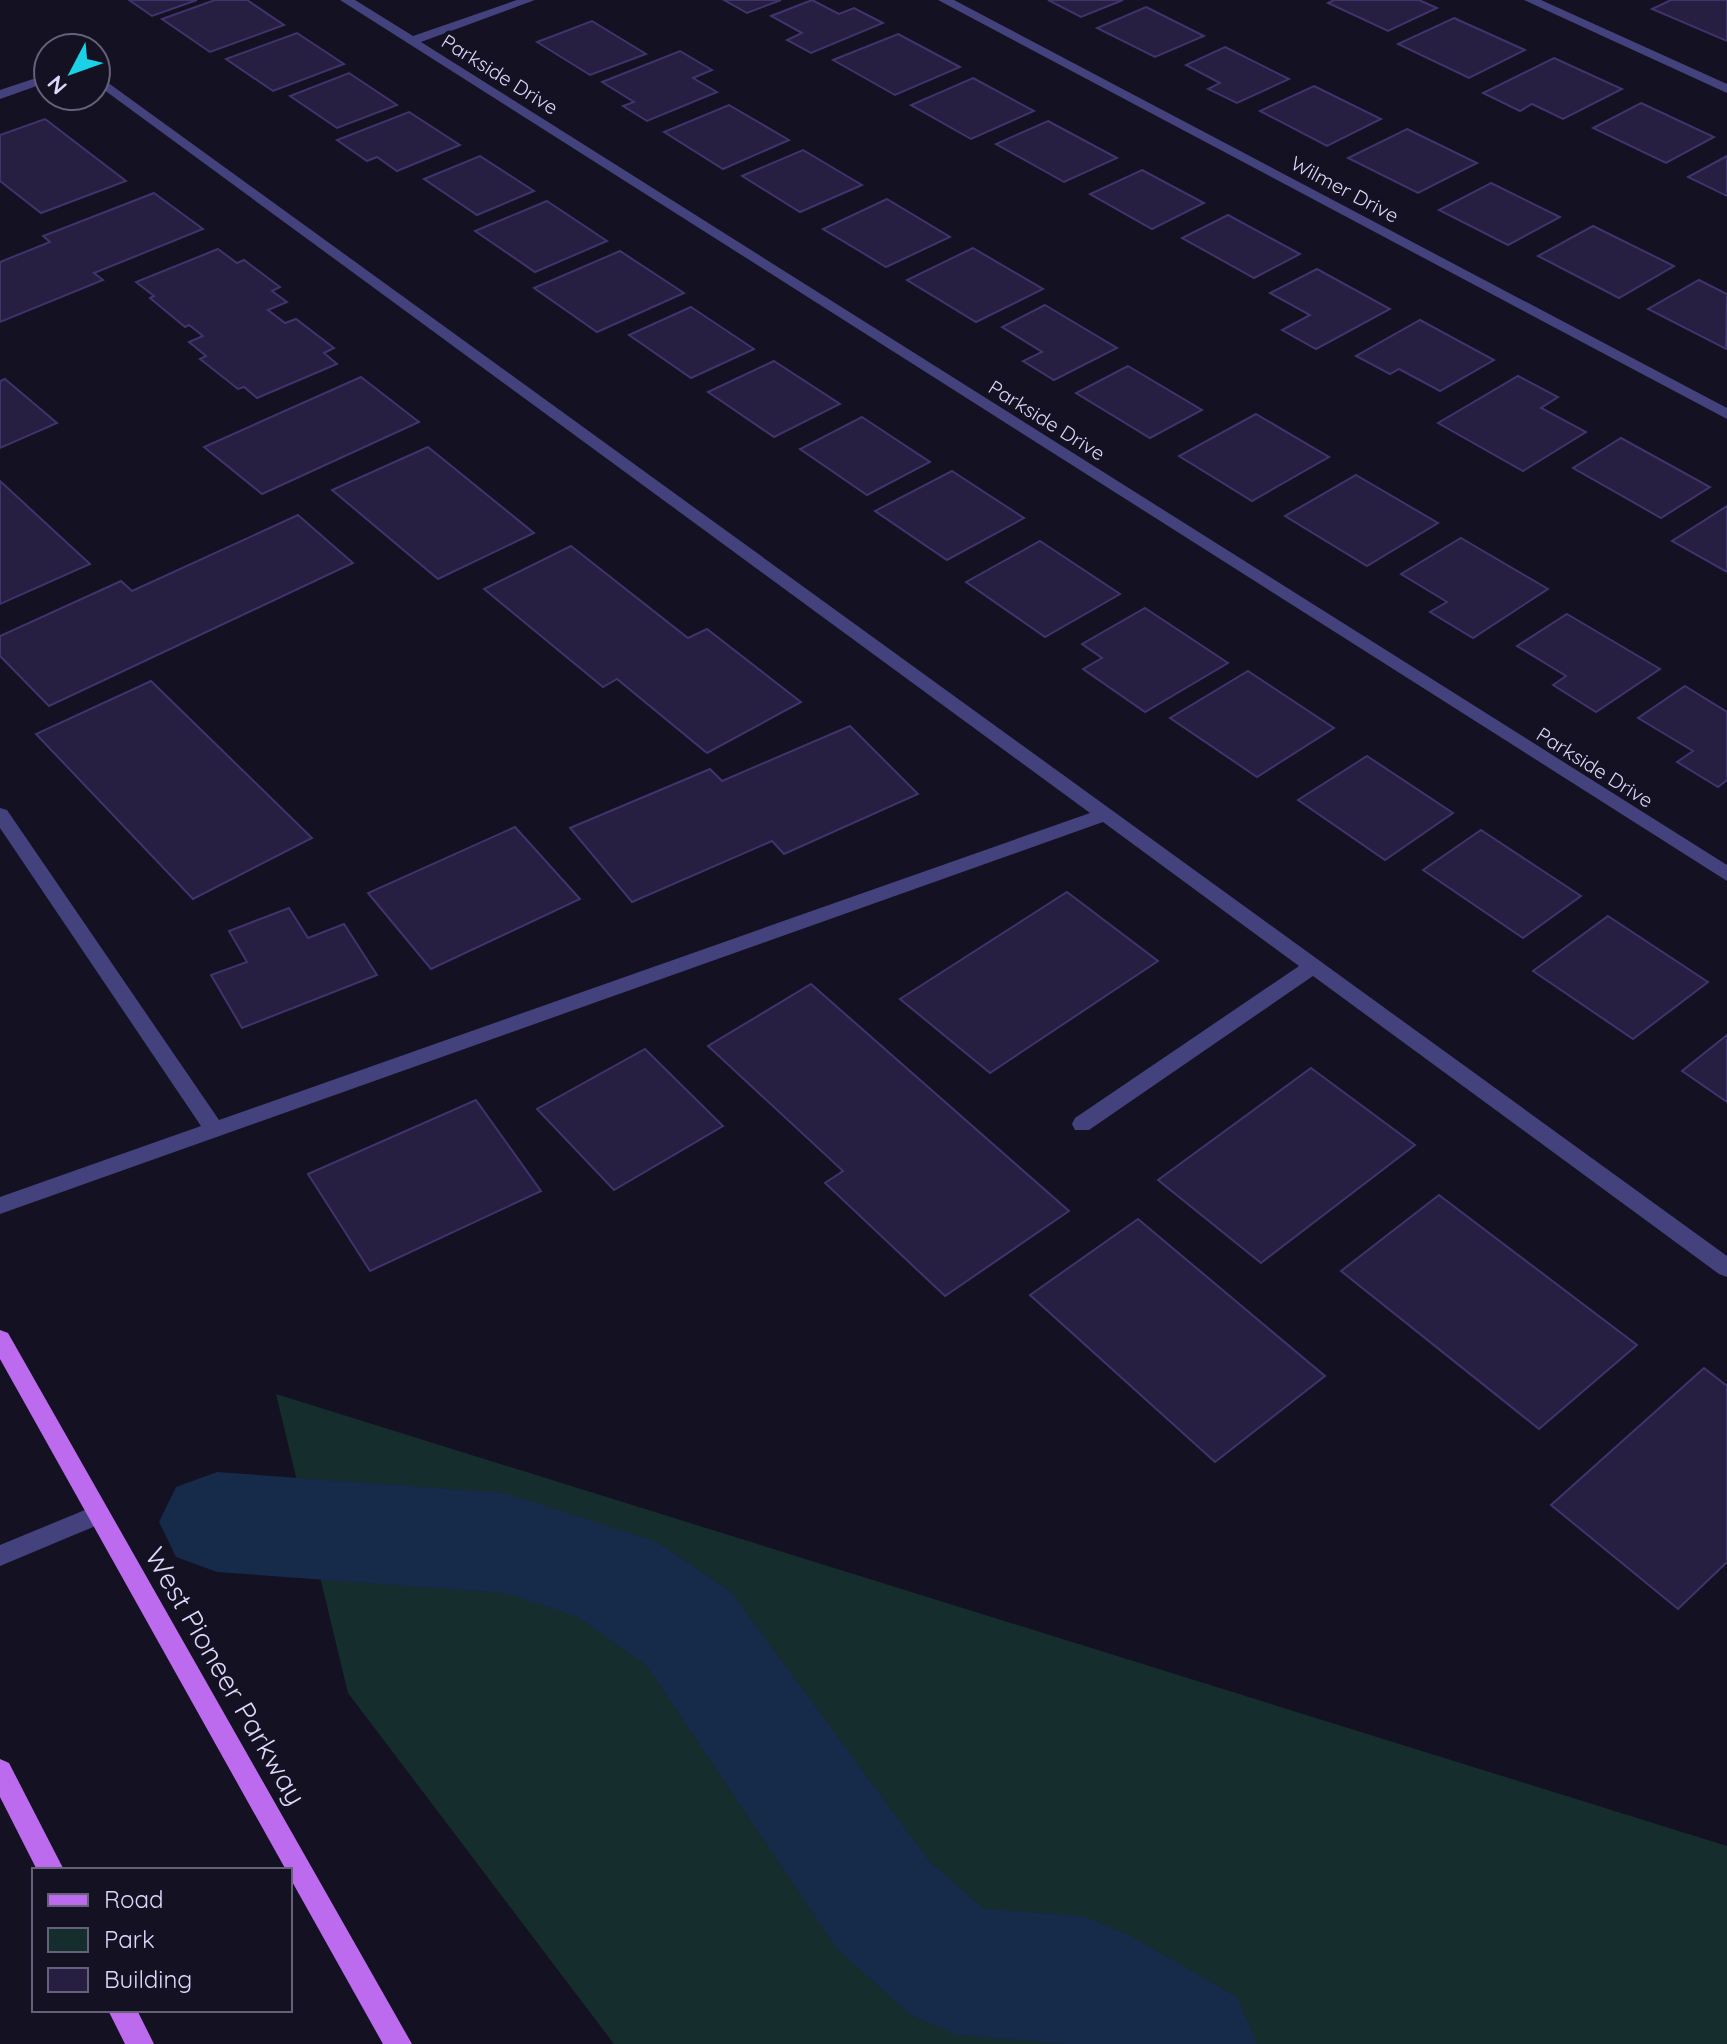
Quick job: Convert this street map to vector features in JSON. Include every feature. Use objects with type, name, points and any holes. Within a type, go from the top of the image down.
[{"type":"main road","name":"West Pioneer Parkway","points":[[0,1339],[398,2044]]},
{"type":"main road","points":[[0,1771],[50,1868]]},
{"type":"main road","points":[[123,2012],[140,2044]]},
{"type":"street","name":"Parkside Drive","points":[[346,0],[1727,874]]},
{"type":"street","points":[[412,41],[529,0]]},
{"type":"street","name":"Wilmer Drive","points":[[944,0],[1727,414]]},
{"type":"street","points":[[1530,0],[1727,89]]},
{"type":"street","points":[[0,95],[32,84]]},
{"type":"street","points":[[112,90],[1727,1268]]},
{"type":"street","points":[[0,814],[215,1130]]},
{"type":"street","points":[[0,1206],[1106,814]]},
{"type":"street","points":[[1082,1124],[1314,966]]},
{"type":"street","points":[[0,1556],[97,1515]]},
{"type":"green space","points":[[276,1394],[1727,1846],[1727,2044],[614,2044],[348,1693]]},
{"type":"building","points":[[129,0],[197,0],[152,16]]},
{"type":"building","points":[[215,0],[247,0],[284,25],[210,52],[162,19]]},
{"type":"building","points":[[724,0],[781,0],[747,13]]},
{"type":"building","points":[[812,0],[839,14],[854,8],[883,23],[811,53],[787,40],[802,33],[771,16]]},
{"type":"building","points":[[1048,0],[1123,0],[1081,17]]},
{"type":"building","points":[[1334,0],[1419,0],[1437,8],[1388,31],[1328,3]]},
{"type":"building","points":[[1671,0],[1727,0],[1727,41],[1652,9]]},
{"type":"building","points":[[1146,7],[1204,36],[1155,57],[1097,28]]},
{"type":"building","points":[[1454,18],[1525,50],[1469,78],[1398,44]]},
{"type":"building","points":[[592,21],[646,54],[590,75],[537,42]]},
{"type":"building","points":[[297,33],[344,64],[273,91],[226,59]]},
{"type":"building","points":[[898,34],[960,67],[895,95],[833,60]]},
{"type":"building","points":[[1225,47],[1289,79],[1237,103],[1208,89],[1220,83],[1186,65]]},
{"type":"building","points":[[680,51],[712,70],[693,78],[717,92],[647,121],[623,106],[634,102],[602,82]]},
{"type":"building","points":[[1554,58],[1622,89],[1563,119],[1532,104],[1520,111],[1483,93]]},
{"type":"building","points":[[349,73],[397,105],[337,128],[290,96]]},
{"type":"building","points":[[973,78],[1034,111],[971,139],[911,105]]},
{"type":"building","points":[[1314,86],[1381,119],[1327,146],[1260,111]]},
{"type":"building","points":[[1641,103],[1714,137],[1666,163],[1593,128]]},
{"type":"building","points":[[729,105],[789,140],[723,169],[664,132]]},
{"type":"building","points":[[409,112],[460,145],[397,171],[377,157],[367,161],[337,140]]},
{"type":"building","points":[[45,119],[126,181],[41,213],[0,181],[0,135]]},
{"type":"building","points":[[1048,121],[1117,158],[1064,182],[996,144]]},
{"type":"building","points":[[1407,129],[1477,163],[1418,193],[1348,158]]},
{"type":"building","points":[[803,150],[862,185],[800,212],[742,176]]},
{"type":"building","points":[[480,156],[534,191],[477,215],[424,179]]},
{"type":"building","points":[[1727,156],[1727,196],[1688,177]]},
{"type":"building","points":[[1142,170],[1204,203],[1152,229],[1090,194]]},
{"type":"building","points":[[1491,183],[1560,217],[1508,245],[1439,210]]},
{"type":"building","points":[[154,193],[203,229],[94,273],[103,280],[0,322],[0,262],[50,242],[43,236]]},
{"type":"building","points":[[887,199],[950,237],[886,267],[823,229]]},
{"type":"building","points":[[547,201],[607,241],[535,272],[475,231]]},
{"type":"building","points":[[1228,215],[1300,254],[1254,278],[1182,238]]},
{"type":"building","points":[[1593,226],[1674,266],[1619,298],[1538,256]]},
{"type":"building","points":[[973,248],[1043,289],[976,322],[907,280]]},
{"type":"building","points":[[218,249],[237,263],[244,260],[280,287],[272,291],[287,302],[268,310],[285,323],[296,319],[334,348],[324,353],[337,364],[257,398],[244,387],[238,389],[200,359],[206,356],[189,342],[203,336],[189,325],[185,327],[136,282]]},
{"type":"building","points":[[620,251],[684,293],[597,332],[534,288]]},
{"type":"building","points":[[1317,269],[1390,309],[1316,349],[1282,330],[1310,315],[1270,293]]},
{"type":"building","points":[[1699,280],[1727,294],[1726,349],[1648,309]]},
{"type":"building","points":[[1045,305],[1117,348],[1054,380],[1023,361],[1042,352],[1002,327]]},
{"type":"building","points":[[691,307],[754,349],[691,378],[629,335]]},
{"type":"building","points":[[1420,320],[1494,360],[1440,391],[1399,369],[1390,374],[1356,356]]},
{"type":"building","points":[[774,361],[840,404],[774,437],[708,392]]},
{"type":"building","points":[[1128,366],[1202,410],[1150,438],[1076,393]]},
{"type":"building","points":[[1518,376],[1558,397],[1541,408],[1586,432],[1523,471],[1438,423]]},
{"type":"building","points":[[361,377],[419,422],[262,494],[204,447]]},
{"type":"building","points":[[5,379],[57,423],[0,448],[0,381]]},
{"type":"building","points":[[1256,414],[1329,457],[1252,501],[1179,456]]},
{"type":"building","points":[[862,417],[930,462],[867,495],[800,449]]},
{"type":"building","points":[[1621,438],[1710,487],[1661,518],[1573,468]]},
{"type":"building","points":[[428,447],[534,533],[438,579],[332,490]]},
{"type":"building","points":[[952,471],[1024,518],[947,560],[875,511]]},
{"type":"building","points":[[1356,475],[1438,523],[1367,566],[1285,516]]},
{"type":"building","points":[[0,481],[90,564],[0,604]]},
{"type":"building","points":[[1727,506],[1727,572],[1672,541]]},
{"type":"building","points":[[298,515],[353,563],[49,706],[0,656],[0,636],[121,581],[132,591]]},
{"type":"building","points":[[1461,538],[1548,589],[1473,638],[1430,612],[1447,602],[1401,574]]},
{"type":"building","points":[[1040,541],[1120,594],[1045,637],[966,582]]},
{"type":"building","points":[[571,546],[688,638],[707,629],[801,702],[707,753],[617,679],[603,687],[484,589]]},
{"type":"building","points":[[1145,608],[1228,663],[1145,712],[1083,669],[1102,658],[1082,644]]},
{"type":"building","points":[[1567,614],[1660,669],[1596,712],[1553,685],[1566,676],[1517,646]]},
{"type":"building","points":[[1248,671],[1334,728],[1257,777],[1170,718]]},
{"type":"building","points":[[151,681],[312,838],[193,899],[36,734]]},
{"type":"building","points":[[1685,686],[1727,712],[1727,780],[1718,787],[1677,762],[1693,751],[1638,718]]},
{"type":"building","points":[[850,726],[918,794],[784,854],[772,841],[632,902],[570,828],[710,769],[722,781]]},
{"type":"building","points":[[1367,756],[1453,813],[1385,860],[1298,800]]},
{"type":"building","points":[[515,827],[580,899],[431,969],[368,893]]},
{"type":"building","points":[[1481,830],[1581,896],[1523,938],[1423,870]]},
{"type":"building","points":[[1067,892],[1158,961],[990,1073],[900,999]]},
{"type":"building","points":[[289,908],[308,938],[344,924],[377,975],[242,1028],[211,975],[247,962],[229,931]]},
{"type":"building","points":[[1608,916],[1708,982],[1633,1039],[1533,971]]},
{"type":"building","points":[[811,984],[1069,1211],[945,1296],[825,1183],[843,1171],[708,1046]]},
{"type":"building","points":[[1727,1035],[1727,1102],[1682,1071]]},
{"type":"building","points":[[645,1049],[723,1126],[614,1190],[537,1109]]},
{"type":"building","points":[[1311,1068],[1415,1145],[1261,1263],[1158,1180]]},
{"type":"building","points":[[476,1100],[541,1191],[370,1271],[308,1174]]},
{"type":"building","points":[[1439,1195],[1637,1345],[1539,1429],[1341,1271]]},
{"type":"building","points":[[1138,1219],[1325,1376],[1215,1462],[1030,1295]]},
{"type":"building","points":[[1704,1368],[1727,1386],[1727,1562],[1678,1609],[1551,1505]]},
{"type":"waterway","points":[[217,1522],[505,1543],[616,1578],[689,1629],[883,1905],[958,1971],[1083,1980],[1190,2044]]}]
